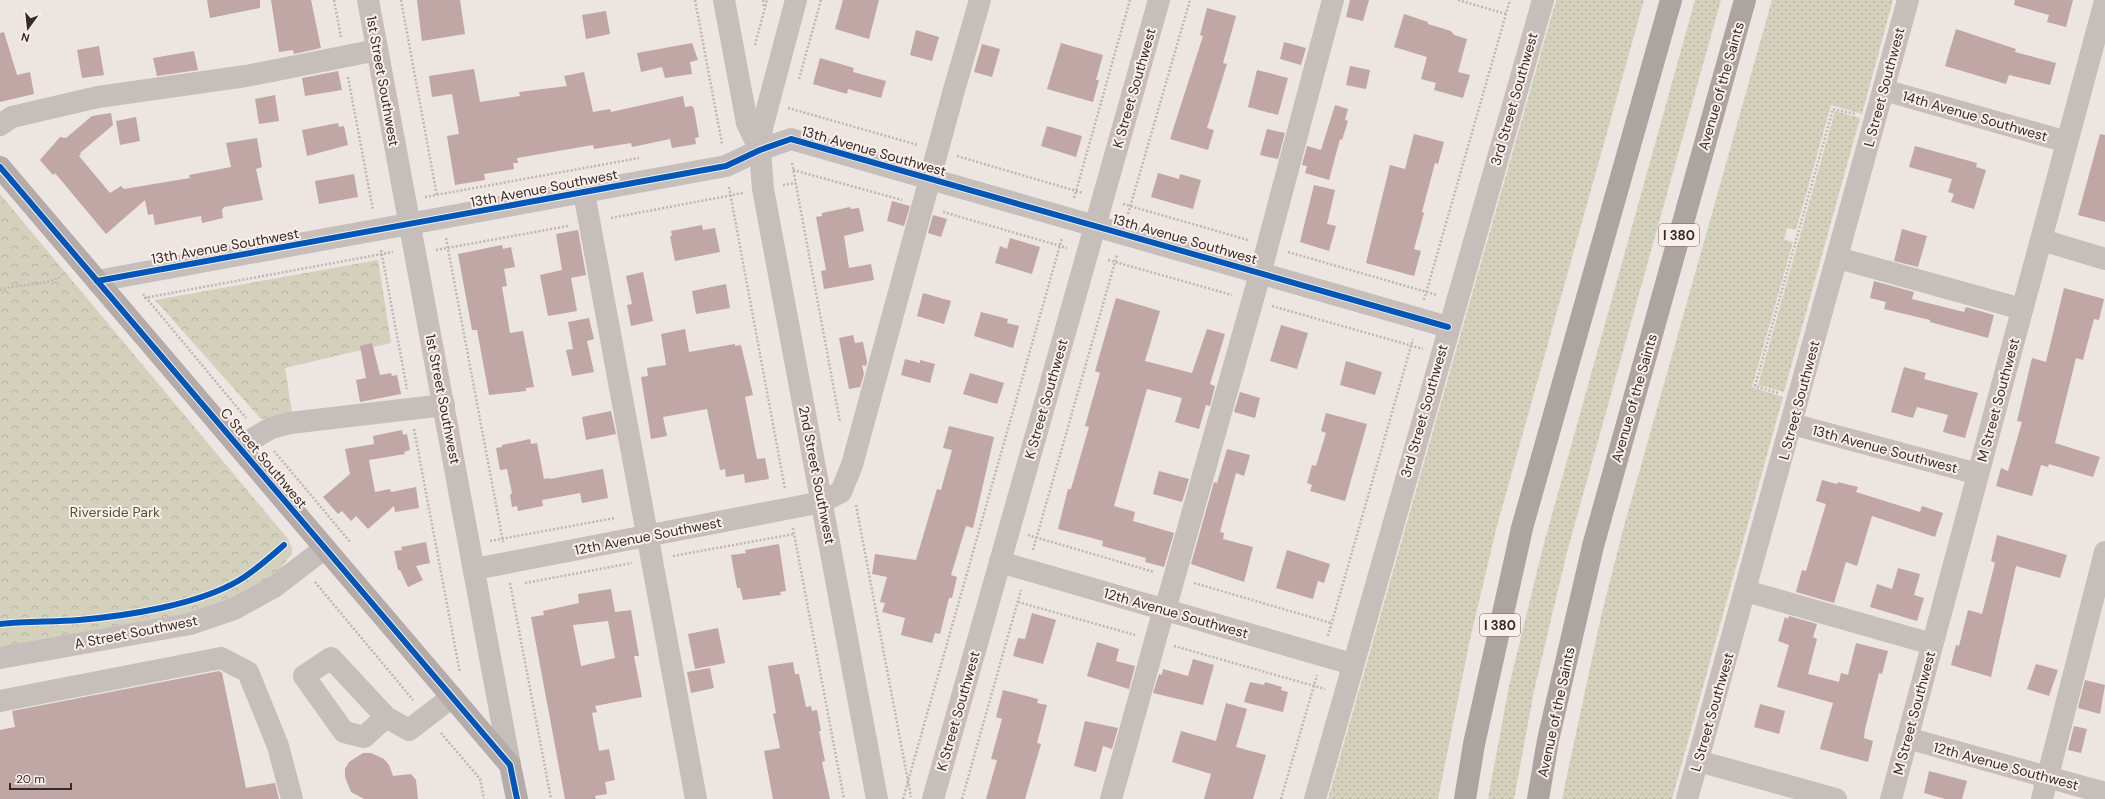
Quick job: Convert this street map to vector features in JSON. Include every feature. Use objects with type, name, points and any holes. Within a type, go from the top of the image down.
[{"type":"highway","name":"I 380","points":[[1464,799],[1476,736],[1522,528],[1670,0]]},
{"type":"highway","name":"Avenue of the Saints","points":[[1538,799],[1550,733],[1593,546],[1745,0]]},
{"type":"main road","name":"C Street Southwest","points":[[0,167],[510,765]]},
{"type":"main road","name":"1st Street Southwest","points":[[510,765],[516,799]]},
{"type":"street","name":"1st Street Southwest","points":[[368,0],[510,765]]},
{"type":"street","name":"2nd Street Southwest","points":[[724,0],[747,123],[760,150]]},
{"type":"street","name":"2nd Street Southwest","points":[[796,0],[762,128],[760,150],[763,189],[877,799]]},
{"type":"street","name":"12th Avenue Southwest","points":[[474,569],[822,502],[841,492],[852,465],[980,0]]},
{"type":"street","name":"K Street Southwest","points":[[933,799],[1159,0]]},
{"type":"street","points":[[1110,799],[1260,274],[1334,0]]},
{"type":"street","name":"3rd Street Southwest","points":[[1315,799],[1352,664],[1542,0]]},
{"type":"street","name":"L Street Southwest","points":[[1687,799],[1746,591],[1908,0]]},
{"type":"street","name":"M Street Southwest","points":[[1891,799],[2105,1]]},
{"type":"street","points":[[0,125],[12,117],[98,97],[246,76],[378,50]]},
{"type":"street","name":"14th Avenue Southwest","points":[[1884,90],[2067,142]]},
{"type":"street","name":"13th Avenue Southwest","points":[[97,281],[410,225],[726,166],[760,150],[790,139],[1448,327]]},
{"type":"street","points":[[584,193],[696,799]]},
{"type":"street","points":[[2042,240],[2105,259]]},
{"type":"street","points":[[1838,258],[2022,309]]},
{"type":"street","points":[[239,448],[271,428],[290,423],[444,405]]},
{"type":"street","name":"13th Avenue Southwest","points":[[1792,424],[1978,474]]},
{"type":"street","name":"A Street Southwest","points":[[0,658],[190,624],[234,609],[274,587],[325,548]]},
{"type":"street","points":[[2042,799],[2105,552]]},
{"type":"street","name":"12th Avenue Southwest","points":[[1000,562],[1352,664]]},
{"type":"street","points":[[1746,591],[1932,644]]},
{"type":"street","points":[[0,701],[221,658],[248,672],[278,746],[292,799]]},
{"type":"street","points":[[386,717],[410,730],[452,697]]},
{"type":"street","name":"12th Avenue Southwest","points":[[1907,738],[2105,793]]},
{"type":"street","points":[[1698,761],[1836,799]]},
{"type":"path","points":[[334,0],[374,215]]},
{"type":"path","points":[[401,0],[438,199]]},
{"type":"path","points":[[695,0],[723,151]]},
{"type":"path","points":[[763,0],[764,9]]},
{"type":"path","points":[[755,46],[767,0]]},
{"type":"path","points":[[799,80],[821,0]]},
{"type":"path","points":[[1074,198],[1130,0]]},
{"type":"path","points":[[1128,215],[1190,0]]},
{"type":"path","points":[[1458,0],[1506,14]]},
{"type":"path","points":[[1424,300],[1510,0]]},
{"type":"path","points":[[789,114],[793,102]]},
{"type":"path","points":[[1783,394],[1755,386],[1765,348],[1833,108],[1861,116]]},
{"type":"path","points":[[714,145],[729,142]]},
{"type":"path","points":[[419,198],[645,157]]},
{"type":"path","points":[[728,182],[786,491]]},
{"type":"path","points":[[782,186],[796,183]]},
{"type":"path","points":[[445,234],[504,548]]},
{"type":"path","points":[[903,799],[1063,236]]},
{"type":"path","points":[[380,246],[460,673],[456,667]]},
{"type":"path","points":[[140,298],[399,251]]},
{"type":"path","points":[[1031,556],[1117,252]]},
{"type":"path","points":[[0,290],[21,285],[49,283],[60,277]]},
{"type":"path","points":[[141,293],[355,548]]},
{"type":"path","points":[[1326,640],[1413,338]]},
{"type":"path","points":[[982,520],[987,522]]},
{"type":"path","points":[[793,527],[844,799]]},
{"type":"path","points":[[301,566],[480,779],[484,799]]},
{"type":"path","points":[[510,580],[551,799]]},
{"type":"path","points":[[962,799],[1022,588]]},
{"type":"path","points":[[1281,799],[1318,668]]},
{"type":"green space","points":[[1556,0],[1644,0],[1497,526],[1470,639],[1438,799],[1328,799]]},
{"type":"green space","points":[[1695,0],[1721,0],[1567,552],[1534,691],[1514,799],[1488,799],[1509,686],[1543,547]]},
{"type":"green space","points":[[1772,0],[1893,0],[1862,114],[1831,105],[1796,230],[1787,228],[1784,240],[1793,242],[1752,387],[1783,397],[1672,799],[1562,799],[1602,612],[1624,526]]},
{"type":"green space","points":[[1835,111],[1860,118],[1784,392],[1758,385]]},
{"type":"green space","name":"Riverside Park","points":[[0,194],[288,539],[292,548],[292,554],[279,570],[261,583],[207,611],[0,651]]},
{"type":"green space","points":[[378,260],[391,343],[285,368],[292,412],[261,419],[155,300]]},
{"type":"building","points":[[207,0],[260,0],[260,8],[210,18]]},
{"type":"building","points":[[271,0],[311,0],[321,48],[294,54],[293,50],[279,52]]},
{"type":"building","points":[[417,0],[460,0],[465,34],[422,41]]},
{"type":"building","points":[[843,0],[879,0],[869,39],[835,29]]},
{"type":"building","points":[[1350,0],[1369,0],[1363,21],[1346,17]]},
{"type":"building","points":[[2015,0],[2073,0],[2066,27],[2047,22],[2049,15],[2014,5]]},
{"type":"building","points":[[1207,8],[1236,16],[1223,63],[1227,64],[1207,128],[1214,130],[1208,150],[1170,139],[1203,36],[1200,35]]},
{"type":"building","points":[[606,11],[610,34],[586,39],[582,15]]},
{"type":"building","points":[[1404,14],[1428,22],[1428,24],[1451,31],[1454,35],[1467,39],[1458,72],[1470,75],[1463,98],[1434,90],[1436,83],[1421,79],[1427,57],[1394,47]]},
{"type":"building","points":[[1956,29],[2016,49],[2015,52],[2056,63],[2050,85],[2009,75],[2006,84],[1945,66]]},
{"type":"building","points":[[916,30],[939,37],[932,61],[910,55]]},
{"type":"building","points":[[4,32],[17,75],[30,72],[34,94],[0,102],[0,33]]},
{"type":"building","points":[[1284,42],[1306,48],[1301,65],[1280,59]]},
{"type":"building","points":[[692,43],[698,60],[690,62],[692,74],[665,78],[662,67],[641,72],[637,53]]},
{"type":"building","points":[[1061,43],[1103,55],[1096,80],[1099,80],[1093,102],[1047,89]]},
{"type":"building","points":[[982,44],[1000,49],[992,77],[974,72]]},
{"type":"building","points":[[99,46],[104,75],[82,78],[77,50]]},
{"type":"building","points":[[194,51],[198,70],[157,76],[153,58]]},
{"type":"building","points":[[820,58],[854,68],[853,72],[886,81],[881,98],[848,89],[847,94],[813,84]]},
{"type":"building","points":[[1350,66],[1370,70],[1366,89],[1346,85]]},
{"type":"building","points":[[474,69],[480,102],[520,96],[519,92],[567,86],[564,76],[584,72],[593,112],[610,109],[611,112],[683,96],[685,107],[692,106],[694,109],[699,137],[695,138],[696,144],[672,148],[670,139],[632,147],[631,143],[594,149],[593,145],[517,158],[518,163],[513,163],[514,169],[484,174],[485,180],[455,185],[447,136],[459,134],[452,94],[432,97],[429,76]]},
{"type":"building","points":[[1257,70],[1288,78],[1278,115],[1248,107]]},
{"type":"building","points":[[338,71],[342,90],[305,96],[302,78]]},
{"type":"building","points":[[275,95],[279,121],[259,124],[255,99]]},
{"type":"building","points":[[1335,105],[1348,109],[1345,120],[1348,121],[1342,140],[1340,139],[1329,180],[1305,173],[1307,166],[1302,165],[1307,146],[1321,150]]},
{"type":"building","points":[[111,113],[113,125],[80,153],[81,154],[79,156],[110,193],[121,186],[124,189],[190,178],[189,175],[231,167],[226,143],[257,138],[262,167],[256,169],[263,200],[224,207],[222,210],[223,218],[202,223],[201,216],[155,225],[153,214],[148,215],[145,200],[106,234],[55,173],[53,175],[40,160],[60,137],[66,138],[92,116]]},
{"type":"building","points":[[136,117],[140,141],[120,145],[116,121]]},
{"type":"building","points":[[338,123],[339,127],[344,126],[348,145],[307,156],[302,130]]},
{"type":"building","points":[[1047,126],[1082,136],[1076,157],[1041,146]]},
{"type":"building","points":[[1267,129],[1285,133],[1278,159],[1260,155]]},
{"type":"building","points":[[1414,134],[1444,142],[1438,164],[1435,163],[1422,212],[1424,213],[1414,249],[1421,251],[1414,276],[1366,263],[1390,165],[1405,169]]},
{"type":"building","points":[[2100,134],[2105,135],[2105,222],[2078,215]]},
{"type":"building","points":[[1915,146],[1977,163],[1976,167],[1986,170],[1974,209],[1951,202],[1954,194],[1948,192],[1952,179],[1909,167]]},
{"type":"building","points":[[1158,173],[1179,179],[1180,174],[1201,180],[1193,209],[1151,197]]},
{"type":"building","points":[[354,174],[358,197],[319,204],[315,181]]},
{"type":"building","points":[[1314,185],[1335,190],[1327,224],[1336,226],[1329,251],[1300,242]]},
{"type":"building","points":[[892,201],[910,206],[904,226],[887,221]]},
{"type":"building","points":[[850,207],[851,209],[859,208],[864,231],[844,236],[849,268],[871,264],[874,280],[824,289],[821,271],[826,270],[816,217],[822,216],[822,213]]},
{"type":"building","points":[[933,215],[947,219],[941,237],[928,233]]},
{"type":"building","points":[[702,225],[703,230],[715,228],[720,252],[675,261],[670,236],[672,236],[671,231]]},
{"type":"building","points":[[1902,229],[1927,236],[1918,267],[1894,261]]},
{"type":"building","points":[[578,230],[586,275],[571,278],[577,311],[548,316],[540,275],[562,270],[556,234]]},
{"type":"building","points":[[1010,238],[1040,247],[1032,274],[995,263],[1000,246],[1007,249]]},
{"type":"building","points":[[502,245],[503,249],[511,247],[515,267],[504,269],[507,286],[502,287],[510,333],[523,331],[534,387],[526,388],[526,391],[489,395],[477,330],[472,330],[458,254]]},
{"type":"building","points":[[643,272],[653,321],[631,326],[627,305],[632,304],[626,276]]},
{"type":"building","points":[[1874,281],[1914,292],[1912,299],[1964,312],[1966,307],[1994,315],[1988,338],[1930,322],[1930,320],[1884,309],[1886,302],[1870,298]]},
{"type":"building","points":[[726,284],[730,308],[696,314],[692,291]]},
{"type":"building","points":[[2064,288],[2104,299],[2099,320],[2094,319],[2083,360],[2076,358],[2055,443],[2100,457],[2093,477],[2049,464],[2048,467],[2041,465],[2032,496],[1996,486],[2001,468],[2008,471],[2022,422],[2017,421],[2032,358],[2046,362]]},
{"type":"building","points":[[923,293],[951,301],[944,324],[917,316]]},
{"type":"building","points":[[1116,298],[1160,311],[1145,361],[1192,373],[1207,329],[1225,334],[1210,384],[1215,386],[1210,406],[1206,405],[1199,429],[1175,422],[1182,398],[1147,389],[1114,506],[1135,512],[1133,521],[1174,533],[1164,567],[1145,562],[1146,558],[1102,546],[1103,541],[1058,529],[1068,489],[1071,489],[1089,427],[1085,426],[1100,373],[1095,371]]},
{"type":"building","points":[[981,312],[1008,319],[1007,323],[1019,326],[1013,348],[974,336]]},
{"type":"building","points":[[589,318],[594,339],[587,341],[594,372],[572,376],[566,350],[573,349],[568,322]]},
{"type":"building","points":[[1281,325],[1308,333],[1297,369],[1270,361]]},
{"type":"building","points":[[685,329],[689,352],[735,344],[735,346],[741,345],[753,395],[745,397],[757,459],[765,458],[769,479],[745,483],[744,474],[726,477],[725,469],[720,470],[707,409],[663,417],[667,436],[651,439],[641,377],[648,376],[647,368],[666,365],[661,334]]},
{"type":"building","points":[[853,335],[855,343],[863,342],[867,362],[866,366],[862,365],[864,374],[860,387],[849,389],[839,338]]},
{"type":"building","points":[[372,343],[380,375],[391,373],[392,376],[397,375],[401,394],[360,402],[356,380],[366,378],[360,346]]},
{"type":"building","points":[[905,359],[920,363],[920,360],[935,364],[930,383],[901,375]]},
{"type":"building","points":[[1346,361],[1382,372],[1375,395],[1340,385]]},
{"type":"building","points":[[1904,367],[1926,373],[1924,379],[1978,393],[1965,438],[1943,432],[1948,415],[1917,407],[1913,418],[1891,412]]},
{"type":"building","points":[[970,373],[1004,383],[997,404],[963,394]]},
{"type":"building","points":[[1240,392],[1260,398],[1255,418],[1234,412]]},
{"type":"building","points":[[611,411],[616,434],[586,440],[582,417]]},
{"type":"building","points":[[1326,413],[1367,424],[1345,501],[1310,491],[1312,485],[1307,483],[1312,465],[1316,466],[1326,433],[1321,431]]},
{"type":"building","points":[[949,426],[994,437],[973,528],[966,526],[951,575],[957,577],[952,598],[949,598],[940,634],[935,633],[932,643],[901,635],[905,618],[882,612],[885,603],[880,602],[887,577],[872,574],[875,554],[916,560],[937,489],[941,490],[952,450],[943,448]]},
{"type":"building","points":[[402,430],[403,435],[407,434],[410,450],[404,452],[405,454],[369,460],[375,492],[390,489],[391,492],[416,487],[419,508],[395,512],[394,506],[368,529],[356,516],[351,521],[342,511],[338,514],[323,497],[350,474],[345,449],[374,444],[373,436]]},
{"type":"building","points":[[530,439],[531,444],[537,443],[544,479],[603,469],[608,498],[582,503],[580,493],[542,500],[543,506],[518,511],[517,506],[512,507],[510,495],[512,493],[507,469],[500,470],[496,448],[502,447],[502,445]]},
{"type":"building","points":[[1227,449],[1250,455],[1244,476],[1236,473],[1220,532],[1224,533],[1223,539],[1253,547],[1244,582],[1191,564],[1214,482],[1217,483]]},
{"type":"building","points":[[1159,471],[1189,479],[1182,502],[1153,494]]},
{"type":"building","points":[[1822,480],[1858,487],[1856,492],[1920,512],[1922,506],[1943,513],[1935,537],[1872,516],[1857,566],[1846,562],[1834,603],[1796,592],[1802,570],[1806,571],[1826,504],[1816,501]]},
{"type":"building","points":[[1997,535],[2067,555],[2060,578],[2016,566],[1991,677],[1951,665],[1956,645],[1959,646],[1968,610],[1982,614],[1995,563],[1991,561]]},
{"type":"building","points":[[426,542],[430,563],[416,566],[423,580],[408,587],[400,570],[398,570],[394,551],[402,550],[401,547]]},
{"type":"building","points":[[779,544],[786,591],[780,592],[781,595],[743,600],[740,588],[737,588],[731,555],[746,553],[745,550]]},
{"type":"building","points":[[1287,550],[1330,564],[1324,583],[1318,581],[1313,599],[1276,588]]},
{"type":"building","points":[[1898,568],[1920,574],[1914,595],[1924,598],[1917,621],[1870,607],[1877,584],[1892,589]]},
{"type":"building","points":[[611,589],[615,612],[631,610],[639,656],[634,656],[642,697],[595,706],[597,712],[592,713],[599,751],[609,749],[615,780],[605,782],[607,794],[595,796],[596,799],[565,799],[531,617],[544,615],[543,611],[579,603],[578,594]],"holes":[[[608,621],[615,658],[581,666],[573,625]]]},
{"type":"building","points":[[1032,613],[1056,620],[1043,664],[1013,656],[1018,638],[1025,639]]},
{"type":"building","points":[[1789,616],[1817,624],[1813,637],[1817,639],[1808,674],[1839,682],[1841,673],[1848,675],[1856,643],[1888,651],[1882,674],[1879,673],[1865,729],[1864,738],[1873,741],[1868,762],[1820,749],[1833,703],[1777,687],[1789,645],[1778,641],[1785,617],[1788,619]]},
{"type":"building","points":[[718,628],[725,663],[695,669],[688,634]]},
{"type":"building","points":[[1097,642],[1119,649],[1116,661],[1135,666],[1129,689],[1087,676]]},
{"type":"building","points":[[1193,659],[1214,665],[1203,705],[1153,693],[1159,674],[1162,675],[1163,669],[1188,676]]},
{"type":"building","points":[[793,662],[795,674],[799,674],[806,707],[811,706],[812,711],[817,710],[821,731],[819,731],[825,761],[822,762],[830,799],[773,799],[764,751],[780,748],[773,714],[776,713],[768,666]]},
{"type":"building","points":[[2036,664],[2058,670],[2049,696],[2027,689]]},
{"type":"building","points":[[710,668],[714,688],[691,693],[687,672]]},
{"type":"building","points":[[219,671],[222,673],[246,788],[275,783],[279,799],[0,799],[0,730],[15,727],[12,711]]},
{"type":"building","points":[[2085,680],[2105,685],[2100,714],[2078,708]]},
{"type":"building","points":[[1250,682],[1264,685],[1265,682],[1282,687],[1281,690],[1288,692],[1283,712],[1244,702]]},
{"type":"building","points":[[1003,690],[1038,699],[1037,703],[1047,705],[1037,743],[1041,744],[1025,799],[986,799],[997,760],[991,759],[1002,719],[996,717]]},
{"type":"building","points":[[1226,703],[1247,709],[1236,747],[1266,755],[1253,799],[1204,799],[1211,774],[1172,762],[1181,731],[1216,741]]},
{"type":"building","points":[[1760,704],[1785,711],[1779,734],[1754,727]]},
{"type":"building","points":[[1085,721],[1118,728],[1112,749],[1103,746],[1096,772],[1074,766]]},
{"type":"building","points":[[2074,726],[2087,729],[2081,753],[2068,750]]},
{"type":"building","points":[[363,753],[371,753],[384,759],[389,765],[393,776],[411,774],[416,780],[418,799],[364,799],[351,792],[345,777],[345,769],[349,762]]},
{"type":"building","points":[[1929,771],[1967,781],[1962,799],[1945,799],[1924,793]]},
{"type":"cycle path","points":[[97,281],[726,166],[760,150],[791,139],[1448,327]]},
{"type":"cycle path","points":[[0,167],[510,765],[517,799]]},
{"type":"cycle path","points":[[0,624],[69,621],[118,616],[182,603],[202,597],[238,581],[256,569],[284,545]]}]
